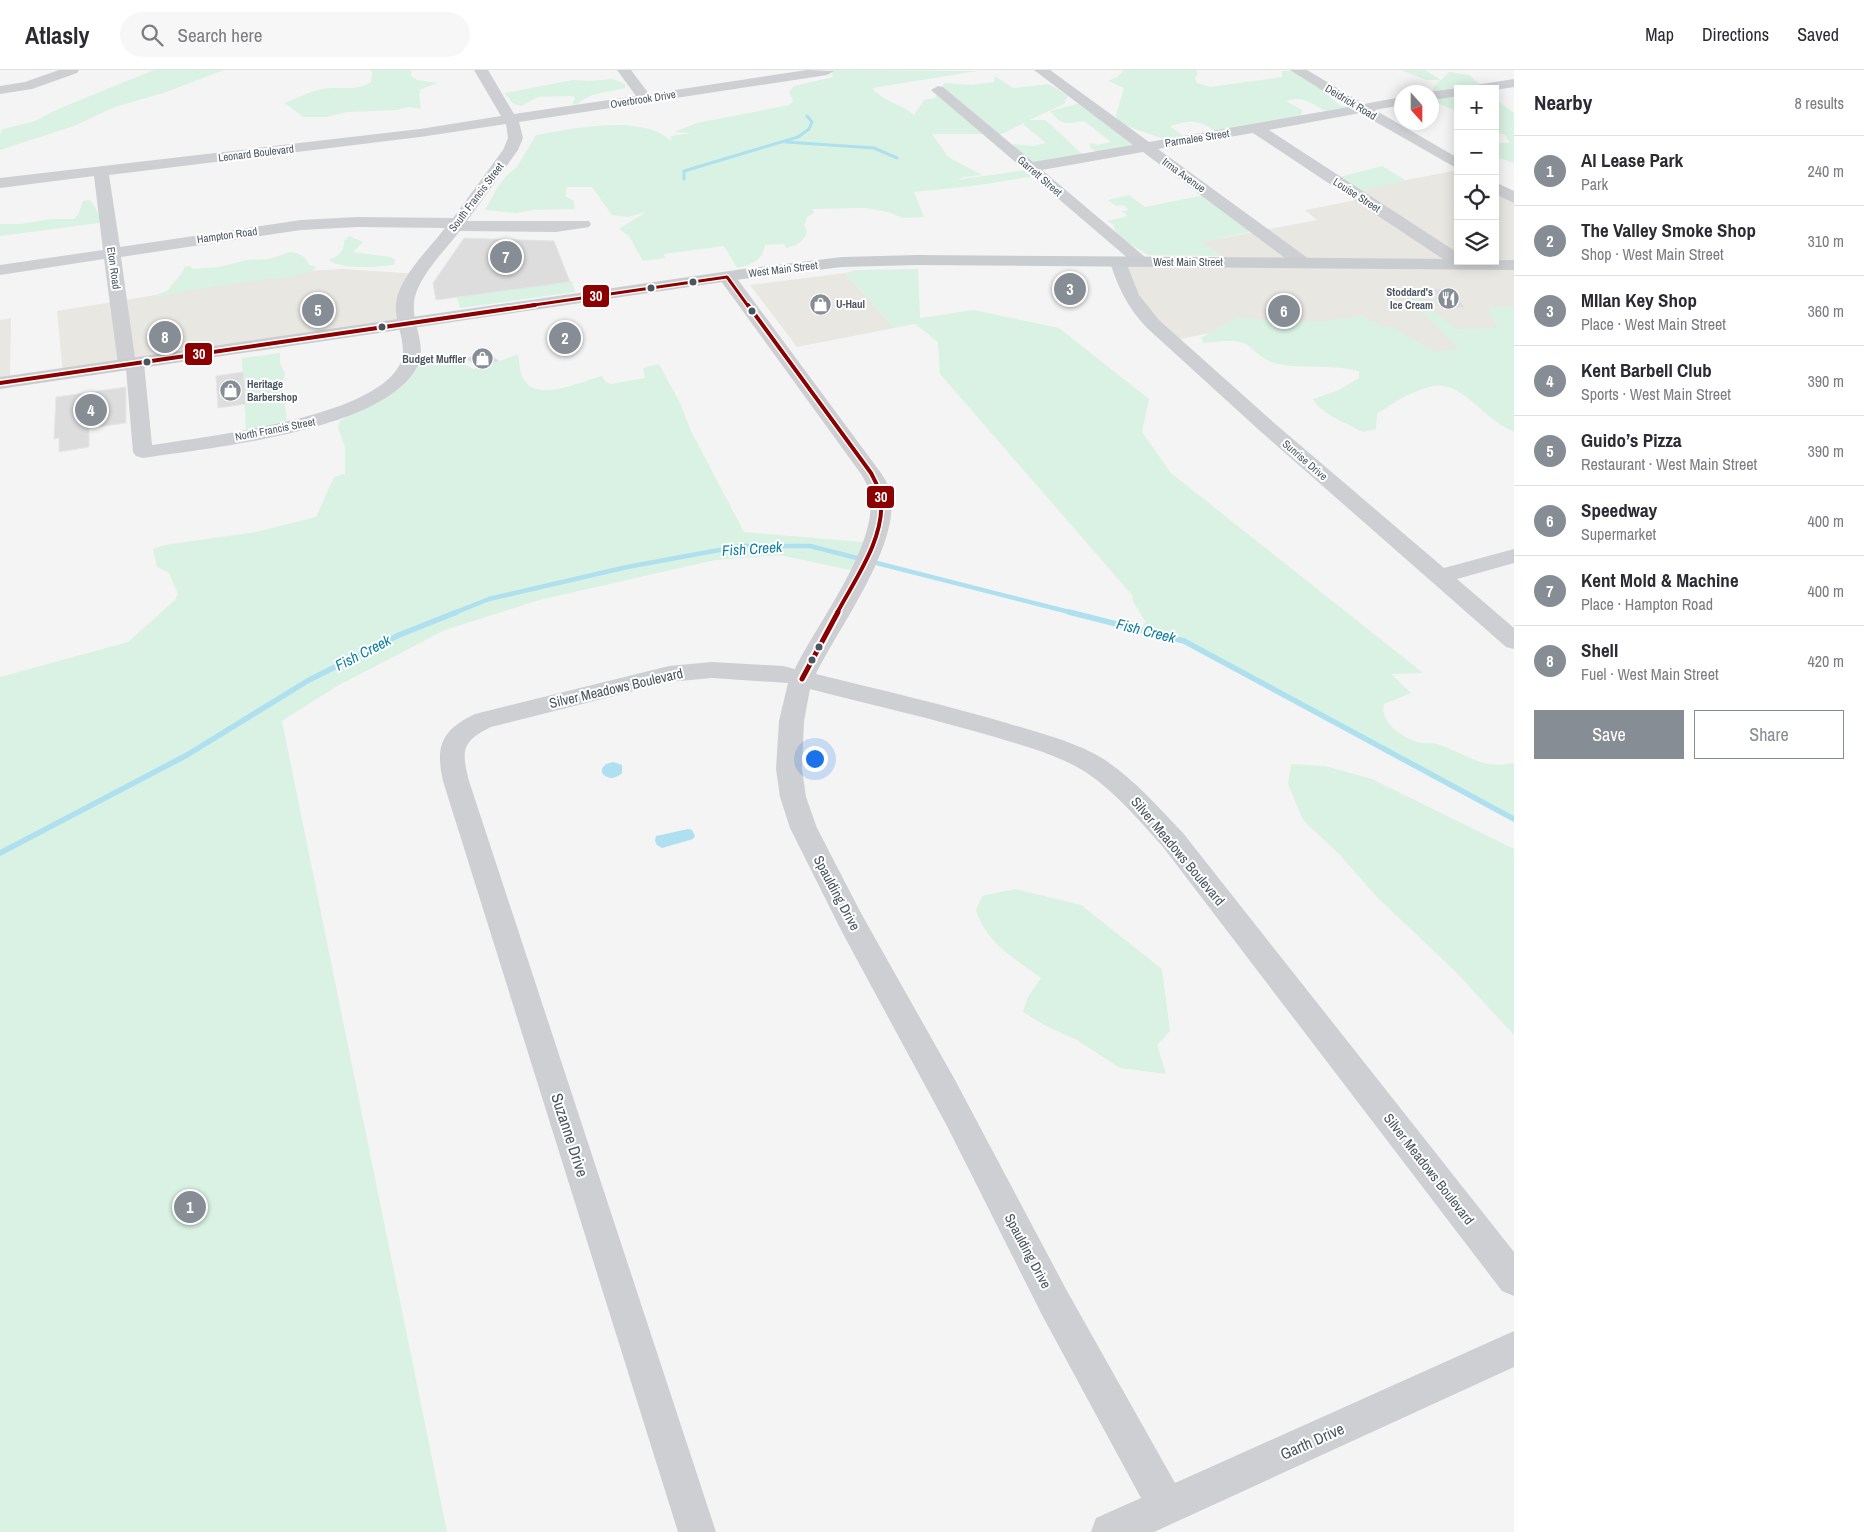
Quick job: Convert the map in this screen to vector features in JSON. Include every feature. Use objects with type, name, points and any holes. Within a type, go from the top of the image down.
[{"type":"main road","name":"West Main Street","points":[[0,383],[819,264],[868,261],[1454,262]]},
{"type":"main road","name":"West Main Street","points":[[1499,264],[1514,265]]},
{"type":"street","points":[[0,90],[27,86],[72,70]]},
{"type":"street","name":"South Francis Street","points":[[406,324],[406,296],[419,274],[513,146],[516,133],[510,119],[481,70]]},
{"type":"street","points":[[624,70],[645,98]]},
{"type":"street","name":"Irma Avenue","points":[[1041,70],[1303,263]]},
{"type":"street","name":"Deidrick Road","points":[[1297,70],[1454,162]]},
{"type":"street","name":"Overbrook Drive","points":[[510,119],[645,98],[770,74],[827,71]]},
{"type":"street","points":[[1499,85],[1514,83]]},
{"type":"street","name":"Garrett Street","points":[[938,90],[1031,166],[1143,262]]},
{"type":"street","points":[[1439,95],[1454,93]]},
{"type":"street","name":"Parmalee Street","points":[[1031,166],[1394,102]]},
{"type":"street","name":"Leonard Boulevard","points":[[0,183],[420,133],[510,119]]},
{"type":"street","name":"Louise Street","points":[[1256,128],[1454,258]]},
{"type":"street","name":"Eton Road","points":[[101,171],[111,253],[131,364],[143,452]]},
{"type":"street","points":[[1499,189],[1514,198]]},
{"type":"street","name":"Hampton Road","points":[[0,270],[301,225],[358,222],[556,228],[583,224]]},
{"type":"street","name":"Sunrise Drive","points":[[1118,262],[1127,292],[1139,310],[1154,325],[1273,432],[1514,641]]},
{"type":"street","name":"Spaulding Drive","points":[[727,277],[871,474],[879,488],[881,511],[874,543],[802,679],[791,726],[790,744],[793,796],[804,829],[840,901],[935,1072],[1041,1277],[1167,1506]]},
{"type":"street","name":"North Francis Street","points":[[143,452],[294,427],[326,419],[353,408],[394,383],[408,366],[412,350],[406,324]]},
{"type":"street","points":[[1439,576],[1514,556]]},
{"type":"street","name":"Silver Meadows Boulevard","points":[[457,739],[469,728],[484,720],[670,674],[690,671],[737,670],[783,674],[974,722],[1045,743],[1094,766],[1133,797],[1152,816],[1183,853],[1514,1279]]},
{"type":"street","name":"Suzanne Drive","points":[[457,739],[450,754],[456,781],[697,1532]]},
{"type":"street","name":"Garth Drive","points":[[1110,1532],[1514,1349]]},
{"type":"shaded area","points":[[1454,171],[1454,265],[1499,265],[1499,189],[1514,198],[1514,356],[1453,371],[1246,325],[1172,341],[1153,324],[1118,262],[1228,262],[1201,242],[1317,220],[1305,210],[1362,199],[1350,191]]},
{"type":"shaded area","points":[[343,269],[419,274],[406,324],[63,374],[57,311],[304,271]]},
{"type":"shaded area","points":[[845,273],[894,328],[797,347],[750,285]]},
{"type":"shaded area","points":[[11,318],[10,382],[0,383],[0,320]]},
{"type":"green space","points":[[154,70],[224,70],[166,92],[115,107],[74,126],[0,150],[0,134],[3,129],[35,121],[58,109]]},
{"type":"green space","points":[[370,70],[411,70],[411,76],[417,80],[438,83],[421,89],[419,94],[421,109],[408,107],[397,110],[347,112],[326,117],[303,117],[285,103],[318,90],[360,87],[371,82],[372,72]]},
{"type":"green space","points":[[831,70],[977,71],[872,88],[882,97],[914,115],[924,100],[935,98],[944,83],[971,85],[994,82],[995,76],[1013,88],[1049,84],[1068,96],[1064,104],[1029,120],[1045,120],[1083,155],[1033,164],[1012,148],[1013,144],[1033,146],[1046,143],[1024,123],[1002,134],[932,134],[948,157],[982,175],[956,180],[1034,169],[1041,175],[973,186],[914,192],[924,217],[903,218],[888,212],[865,208],[813,209],[814,213],[807,217],[804,225],[807,232],[799,243],[786,248],[784,244],[765,245],[762,255],[756,261],[737,268],[724,246],[664,254],[665,258],[643,261],[629,236],[619,229],[646,212],[628,217],[612,215],[592,187],[567,187],[565,196],[574,201],[575,209],[532,210],[517,213],[485,210],[506,176],[517,167],[536,135],[596,126],[627,125],[655,131],[672,141],[670,136],[692,133],[674,132],[697,123],[789,105],[793,101],[789,92],[794,86],[833,77]]},
{"type":"green space","points":[[1124,70],[1196,70],[1198,74],[1195,78],[1197,83],[1210,87],[1282,77],[1282,71],[1292,71],[1337,96],[1331,98],[1339,105],[1347,107],[1346,110],[1332,112],[1300,99],[1286,101],[1302,110],[1301,115],[1295,118],[1216,133],[1205,125],[1190,122],[1170,126],[1183,136],[1161,138],[1118,123],[1116,115],[1124,88],[1108,81],[1117,77]]},
{"type":"green space","points":[[1401,70],[1425,70],[1441,80],[1449,72],[1469,75],[1480,85],[1454,85],[1454,109],[1439,103],[1439,85],[1436,85],[1440,80],[1427,80]]},
{"type":"green space","points":[[613,79],[625,84],[625,88],[588,97],[577,105],[572,104],[575,98],[573,96],[538,97],[521,106],[512,103],[505,93],[573,80]]},
{"type":"green space","points":[[1499,102],[1514,113],[1514,163],[1499,158],[1499,143],[1510,143],[1505,135],[1499,133]]},
{"type":"green space","points":[[1084,104],[1146,147],[1099,155],[1089,146],[1091,143],[1097,145],[1111,142],[1084,121],[1073,123],[1061,122],[1050,111]]},
{"type":"green space","points":[[1382,166],[1407,181],[1356,191],[1336,178]]},
{"type":"green space","points":[[1129,195],[1145,207],[1205,195],[1253,231],[1202,242],[1219,256],[1148,255],[1118,236],[1114,225],[1107,221],[1128,216],[1122,211],[1129,210],[1123,205],[1116,206],[1108,200]]},
{"type":"green space","points":[[90,200],[101,217],[99,223],[0,236],[0,224],[21,224],[51,219],[74,219],[79,213],[83,201]]},
{"type":"green space","points":[[349,236],[363,242],[353,252],[390,257],[396,260],[393,265],[351,267],[329,260],[340,253],[344,241]]},
{"type":"green space","points":[[290,252],[302,255],[309,265],[317,267],[311,272],[287,277],[152,297],[168,290],[184,270],[184,267],[190,266],[193,269],[219,267],[247,260],[269,259]]},
{"type":"green space","points":[[918,269],[920,318],[974,310],[1059,328],[1149,399],[1142,432],[1171,473],[1423,673],[1391,674],[1411,693],[1384,704],[1385,717],[1393,728],[1411,740],[1420,743],[1437,744],[1484,763],[1503,765],[1514,763],[1514,819],[1184,641],[1142,630],[1145,621],[1133,601],[1132,595],[940,374],[938,342],[915,324],[894,328],[845,273],[856,270]]},
{"type":"green space","points":[[572,281],[575,292],[460,308],[457,297]]},
{"type":"green space","points":[[1401,291],[1407,291],[1457,329],[1497,328],[1489,311],[1491,308],[1506,306],[1514,308],[1514,432],[1496,422],[1457,391],[1443,386],[1435,386],[1408,395],[1391,405],[1377,414],[1376,429],[1363,432],[1328,414],[1313,399],[1339,390],[1359,378],[1359,371],[1273,363],[1245,344],[1227,341],[1204,343],[1201,338],[1237,317],[1300,322],[1333,320],[1362,315],[1371,322],[1376,322],[1380,327],[1391,326],[1435,352],[1459,349]]},
{"type":"green space","points":[[280,353],[280,363],[285,374],[282,387],[287,420],[277,426],[246,431],[242,358]]},
{"type":"green space","points":[[518,354],[522,377],[531,387],[540,390],[562,388],[602,376],[606,382],[611,384],[645,378],[643,368],[659,364],[680,403],[691,431],[744,532],[874,543],[859,572],[780,555],[715,560],[539,600],[445,630],[337,686],[282,721],[447,1532],[0,1532],[0,677],[128,642],[175,600],[178,594],[169,573],[157,567],[153,549],[164,545],[256,532],[316,517],[334,477],[345,474],[345,448],[338,427],[340,421],[400,384],[412,374],[419,358],[447,359],[473,369],[482,368]]},
{"type":"green space","points":[[1291,764],[1325,766],[1372,779],[1514,849],[1514,1035],[1456,972],[1377,897],[1339,854],[1303,820],[1288,784]]},
{"type":"green space","points":[[1015,889],[1081,905],[1162,969],[1170,1031],[1157,1045],[1166,1074],[1120,1068],[1077,1040],[1046,1026],[1023,1012],[1028,997],[1041,978],[994,941],[981,922],[976,910],[982,896]]},
{"type":"water","points":[[613,762],[622,765],[622,773],[617,777],[609,778],[602,773],[602,768],[606,764]]},
{"type":"water","points":[[688,829],[692,830],[695,836],[693,839],[662,848],[655,841],[656,836]]},
{"type":"building","points":[[464,238],[554,241],[570,282],[436,300],[433,283]]},
{"type":"building","name":"Stoddard's Ice Cream","points":[[1433,289],[1453,289],[1465,308],[1444,307]]},
{"type":"building","points":[[174,327],[176,344],[156,347],[154,330]]},
{"type":"building","points":[[484,351],[499,361],[481,368],[466,359]]},
{"type":"building","name":"Heritage Barbershop","points":[[243,372],[246,404],[218,408],[216,376]]},
{"type":"building","points":[[126,387],[126,423],[89,428],[89,447],[59,452],[59,438],[54,439],[56,397]]},
{"type":"waterway","points":[[684,179],[684,171],[798,137],[809,129],[812,122],[807,116]]},
{"type":"waterway","points":[[786,142],[874,148],[897,158]]},
{"type":"waterway","name":"Fish Creek","points":[[454,613],[489,599],[627,567],[741,546],[810,546],[1073,613]]},
{"type":"waterway","name":"Fish Creek","points":[[0,853],[187,755],[309,680],[399,635],[457,612]]},
{"type":"waterway","name":"Fish Creek","points":[[1069,612],[1184,641],[1514,819]]},
{"type":"transit line","name":"30","points":[[0,383],[727,277],[871,473],[879,488],[881,498],[881,511],[874,543],[802,679]]},
{"type":"place","name":"Kent Mold & Machine","points":[[506,257]]},
{"type":"place","name":"MIlan Key Shop","points":[[1070,289]]},
{"type":"place","name":"Stoddard's Ice Cream","points":[[1449,298]]},
{"type":"place","name":"U-Haul","points":[[820,304]]},
{"type":"place","name":"Guido’s Pizza","points":[[318,310]]},
{"type":"place","name":"Speedway","points":[[1284,311]]},
{"type":"place","name":"Shell","points":[[165,337]]},
{"type":"place","name":"The Valley Smoke Shop","points":[[565,338]]},
{"type":"place","name":"Budget Muffler","points":[[482,359]]},
{"type":"place","name":"Heritage Barbershop","points":[[231,390]]},
{"type":"place","name":"Kent Barbell Club","points":[[91,410]]},
{"type":"place","name":"Al Lease Park","points":[[190,1207]]}]
